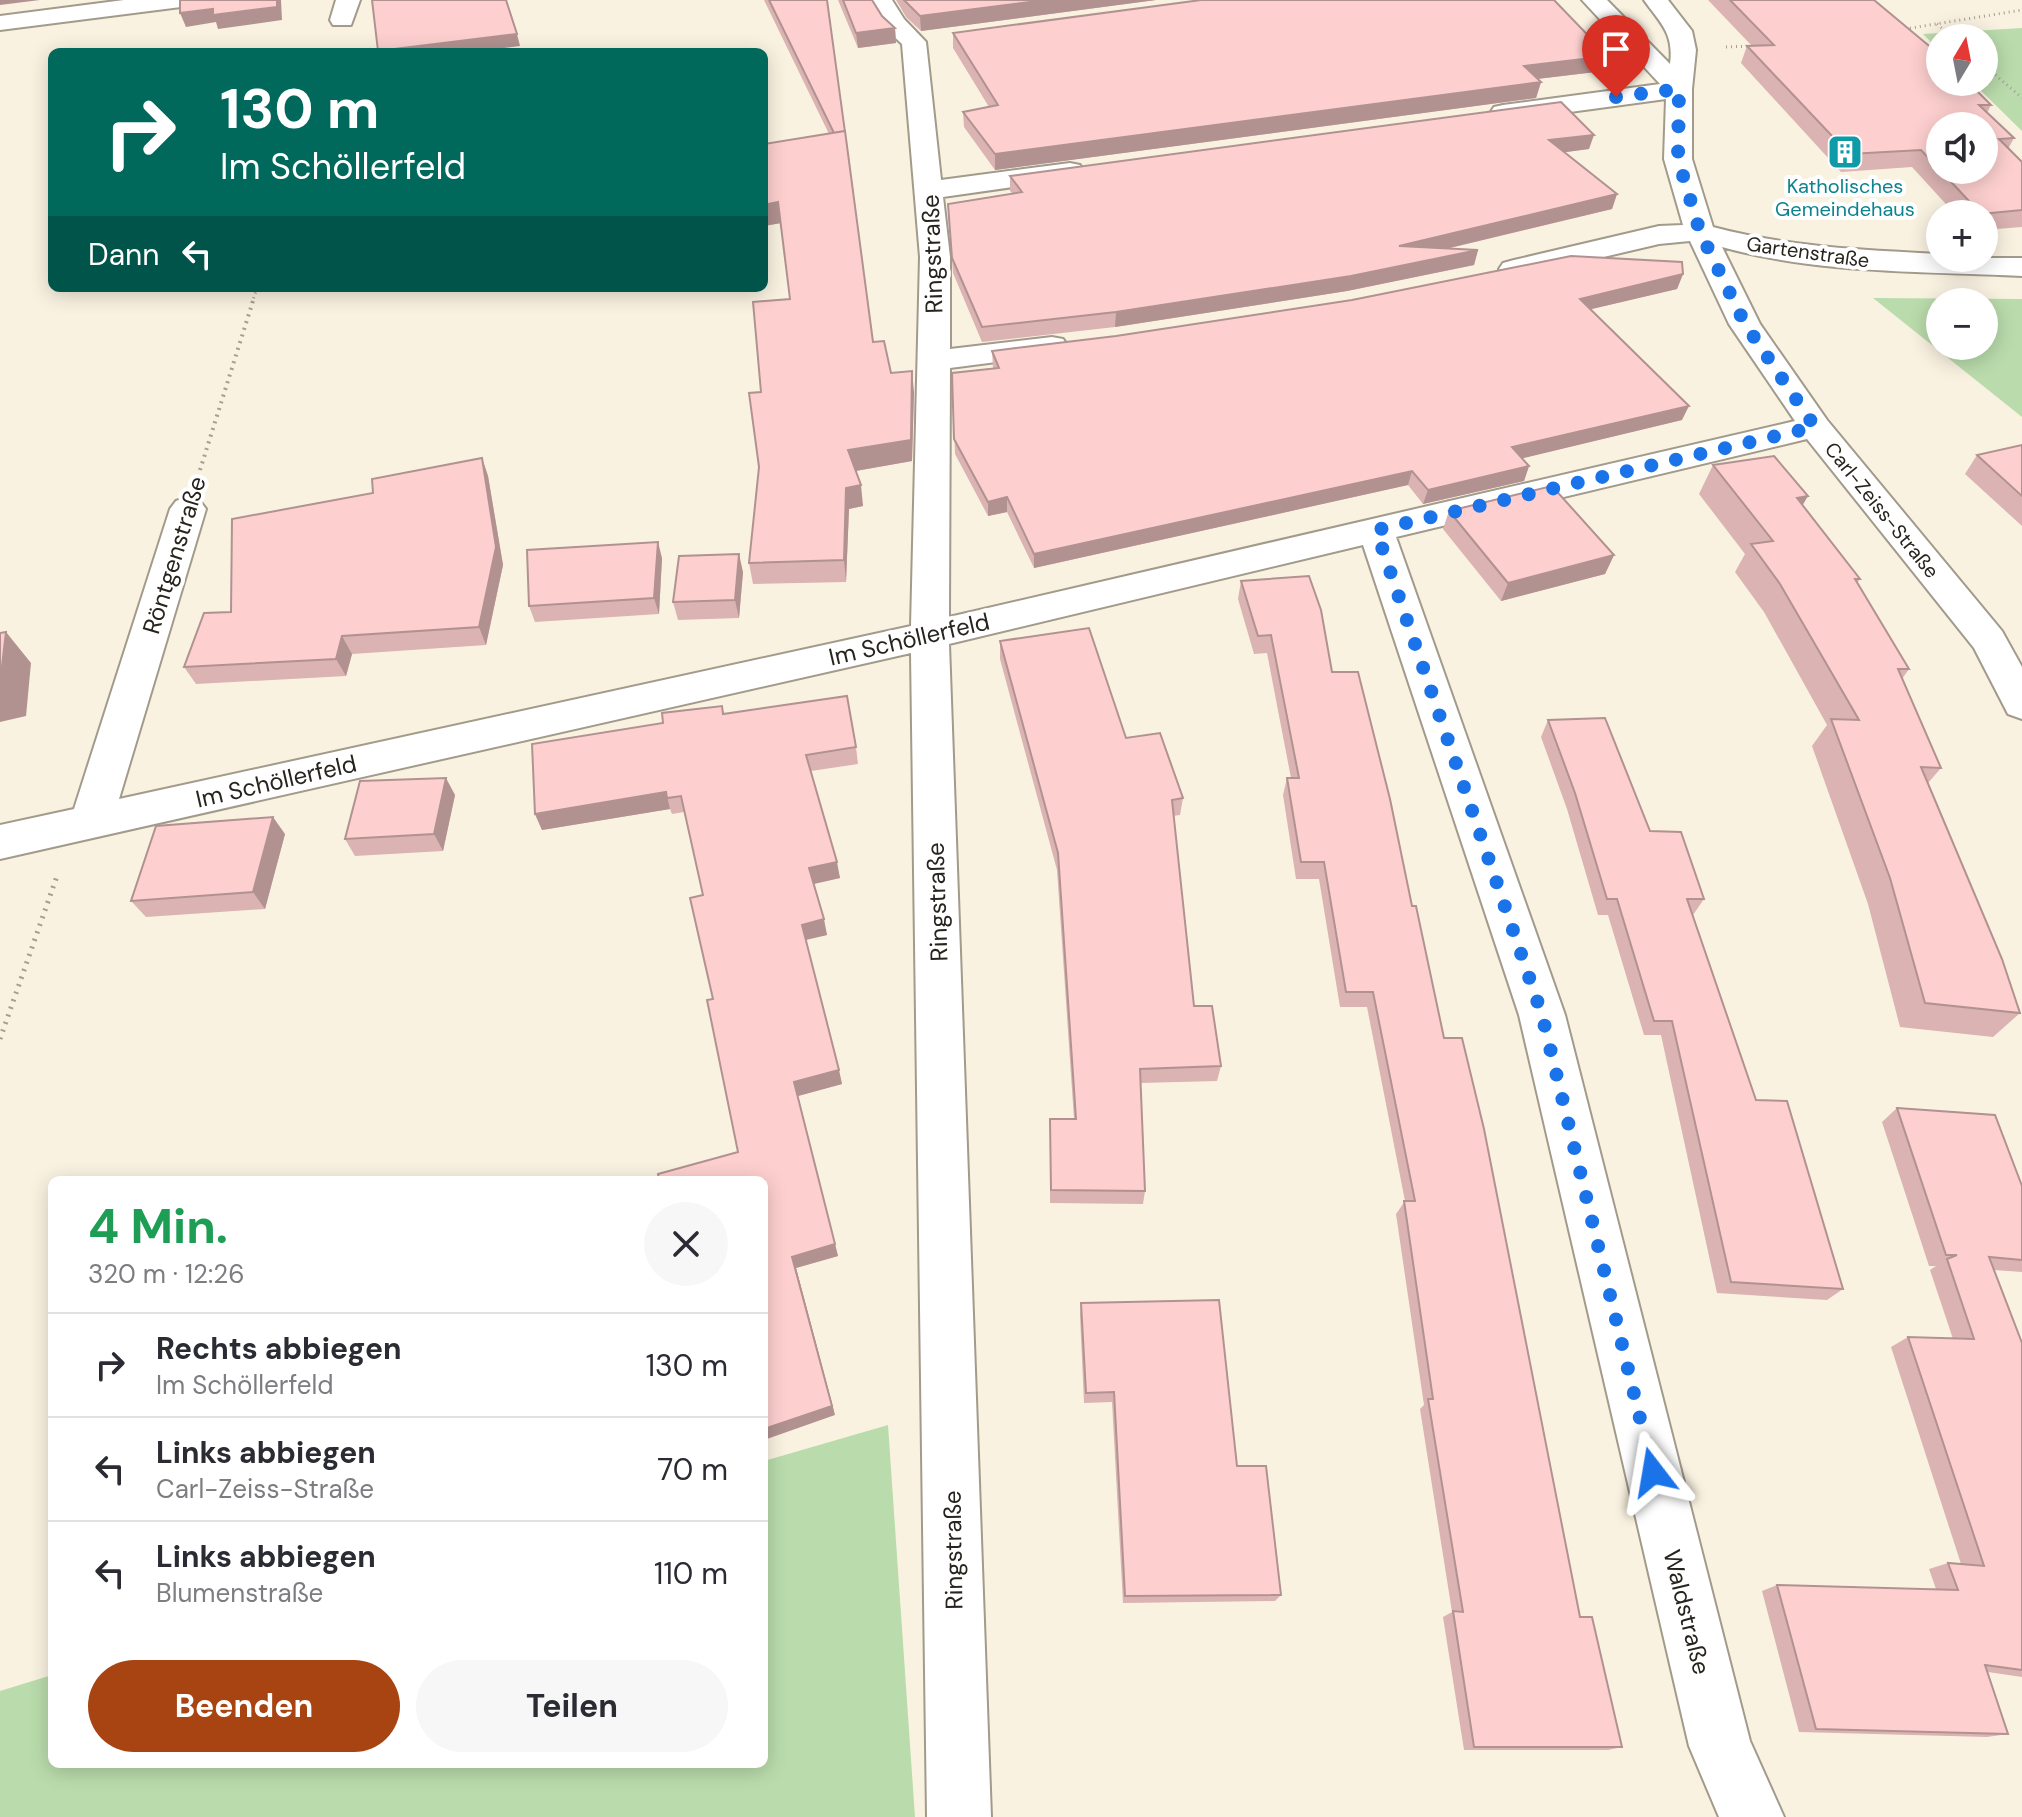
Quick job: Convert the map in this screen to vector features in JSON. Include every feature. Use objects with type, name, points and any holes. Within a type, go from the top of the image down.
[{"type":"street","points":[[0,23],[181,0]]},
{"type":"street","points":[[880,0],[895,24],[914,42],[944,38]]},
{"type":"street","points":[[1594,0],[1679,89]]},
{"type":"street","name":"Carl-Zeiss-Straße","points":[[1656,0],[1680,31],[1684,50],[1679,89],[1678,159],[1700,232],[1745,324],[1815,427],[1989,641],[2022,704]]},
{"type":"street","name":"Ringstraße","points":[[914,42],[935,257],[930,635],[959,1817]]},
{"type":"street","points":[[1476,116],[1679,89]]},
{"type":"street","points":[[930,190],[1102,167]]},
{"type":"street","name":"Gartenstraße","points":[[1483,275],[1659,235],[1700,232],[1757,248],[1815,256],[2022,267]]},
{"type":"street","points":[[936,360],[1085,343]]},
{"type":"street","name":"Im Schöllerfeld","points":[[0,842],[930,635],[1815,427]]},
{"type":"street","name":"Röntgenstraße","points":[[82,824],[188,509]]},
{"type":"street","name":"Waldstraße","points":[[1376,530],[1542,1015],[1720,1746],[1752,1817]]},
{"type":"path","points":[[1937,24],[2022,10]]},
{"type":"path","points":[[1903,29],[1926,26]]},
{"type":"path","points":[[1714,48],[1752,46]]},
{"type":"path","points":[[1998,77],[2022,98]]},
{"type":"path","points":[[2015,92],[2022,91]]},
{"type":"path","name":"Röntgenstraße","points":[[188,509],[256,292]]},
{"type":"path","points":[[0,1039],[82,824]]},
{"type":"green space","points":[[2022,28],[2022,131],[1986,96],[1998,96],[1998,29]]},
{"type":"green space","points":[[1873,298],[1926,298],[1926,340]]},
{"type":"green space","points":[[1998,299],[2022,299],[2022,417],[1951,360],[1998,360]]},
{"type":"green space","points":[[888,1425],[915,1817],[0,1817],[0,1691],[48,1676],[48,1768],[768,1768],[768,1460]]},
{"type":"building","points":[[180,0],[277,0],[277,7],[213,15],[213,9],[180,13]]},
{"type":"building","points":[[372,0],[506,0],[517,34],[403,48],[378,48]]},
{"type":"building","points":[[769,0],[827,0],[845,132],[834,133]]},
{"type":"building","points":[[843,0],[872,0],[882,16],[895,28],[856,33]]},
{"type":"building","points":[[904,0],[1045,0],[920,16]]},
{"type":"building","points":[[1201,0],[1554,0],[1608,56],[1524,66],[1541,82],[995,154],[963,112],[998,105],[953,33]]},
{"type":"building","points":[[1730,0],[1874,0],[1926,43],[1926,96],[1982,96],[1991,105],[1979,105],[1986,112],[1926,112],[1926,155],[1921,150],[1849,154],[1747,46],[1774,45]]},
{"type":"building","points":[[1561,102],[1594,135],[1549,140],[1617,194],[1399,246],[1478,250],[1351,276],[1116,312],[982,327],[952,258],[948,204],[1022,192],[1010,176]]},
{"type":"building","points":[[1998,123],[2014,138],[1999,139],[2022,162],[2022,210],[1998,212],[1998,200],[1968,200],[1953,184],[1998,184]]},
{"type":"building","points":[[845,131],[873,342],[884,341],[891,373],[912,371],[911,440],[848,450],[861,485],[846,488],[844,560],[749,563],[759,467],[749,393],[761,392],[753,302],[790,299],[778,202],[768,204],[768,143]]},
{"type":"building","points":[[1571,256],[1682,262],[1683,274],[1580,299],[1689,406],[1512,447],[1529,466],[1428,490],[1412,471],[1034,554],[1007,497],[988,502],[954,439],[952,373],[999,368],[992,351],[1116,336],[1352,300]]},
{"type":"building","points":[[2022,445],[2022,496],[1977,455]]},
{"type":"building","points":[[1774,456],[1808,496],[1797,498],[1860,579],[1855,579],[1909,669],[1898,669],[1941,768],[1921,767],[2002,959],[2020,1013],[1925,1003],[1890,878],[1831,719],[1859,720],[1780,584],[1751,544],[1773,541],[1713,465]]},
{"type":"building","points":[[482,458],[496,547],[479,627],[342,636],[336,659],[184,667],[204,613],[231,612],[232,519],[373,493],[372,479]]},
{"type":"building","points":[[1552,486],[1614,555],[1508,583],[1449,511]]},
{"type":"building","points":[[658,542],[654,598],[529,606],[527,550]]},
{"type":"building","points":[[739,554],[735,600],[673,602],[679,556]]},
{"type":"building","points":[[1309,576],[1321,610],[1332,672],[1358,672],[1390,799],[1412,906],[1416,906],[1444,1038],[1462,1038],[1484,1129],[1580,1617],[1592,1617],[1622,1747],[1474,1747],[1453,1611],[1463,1612],[1428,1399],[1433,1399],[1404,1201],[1415,1201],[1373,992],[1346,992],[1324,862],[1301,862],[1287,778],[1299,778],[1271,635],[1258,636],[1241,581]]},
{"type":"building","points":[[1089,628],[1126,738],[1160,733],[1183,798],[1172,800],[1194,1006],[1212,1006],[1221,1066],[1140,1069],[1145,1191],[1051,1190],[1050,1119],[1076,1119],[1058,853],[1000,641]]},
{"type":"building","points":[[6,632],[0,683],[0,633]]},
{"type":"building","points":[[847,696],[856,747],[806,755],[837,862],[809,868],[824,919],[802,925],[839,1070],[794,1082],[835,1244],[792,1257],[832,1406],[768,1428],[768,1176],[658,1174],[738,1152],[707,1000],[713,999],[690,898],[703,895],[681,796],[667,798],[666,792],[535,814],[532,744],[663,723],[662,713],[722,706],[723,714]]},
{"type":"building","points":[[1605,718],[1650,831],[1681,832],[1704,899],[1687,899],[1756,1100],[1787,1101],[1843,1289],[1731,1282],[1672,1021],[1654,1021],[1617,899],[1607,899],[1575,793],[1548,720]]},
{"type":"building","points":[[446,778],[434,834],[345,839],[360,781]]},
{"type":"building","points":[[273,817],[253,892],[131,901],[156,826]]},
{"type":"building","points":[[1897,1108],[1995,1115],[2022,1186],[2022,1260],[1989,1257],[2022,1343],[2022,1670],[1985,1665],[2008,1734],[1816,1729],[1777,1585],[1958,1590],[1948,1563],[1984,1566],[1908,1337],[1974,1339],[1947,1259],[1957,1255],[1946,1255]]},
{"type":"building","points":[[1219,1300],[1237,1466],[1266,1466],[1281,1595],[1125,1596],[1114,1392],[1086,1393],[1081,1303]]},
{"type":"place","name":"Katholisches Gemeindehaus","points":[[1845,152]]},
{"type":"route","points":[[1616,97],[1679,89],[1678,159],[1700,232],[1745,324],[1815,427],[1376,530],[1542,1015],[1653,1472]]}]
